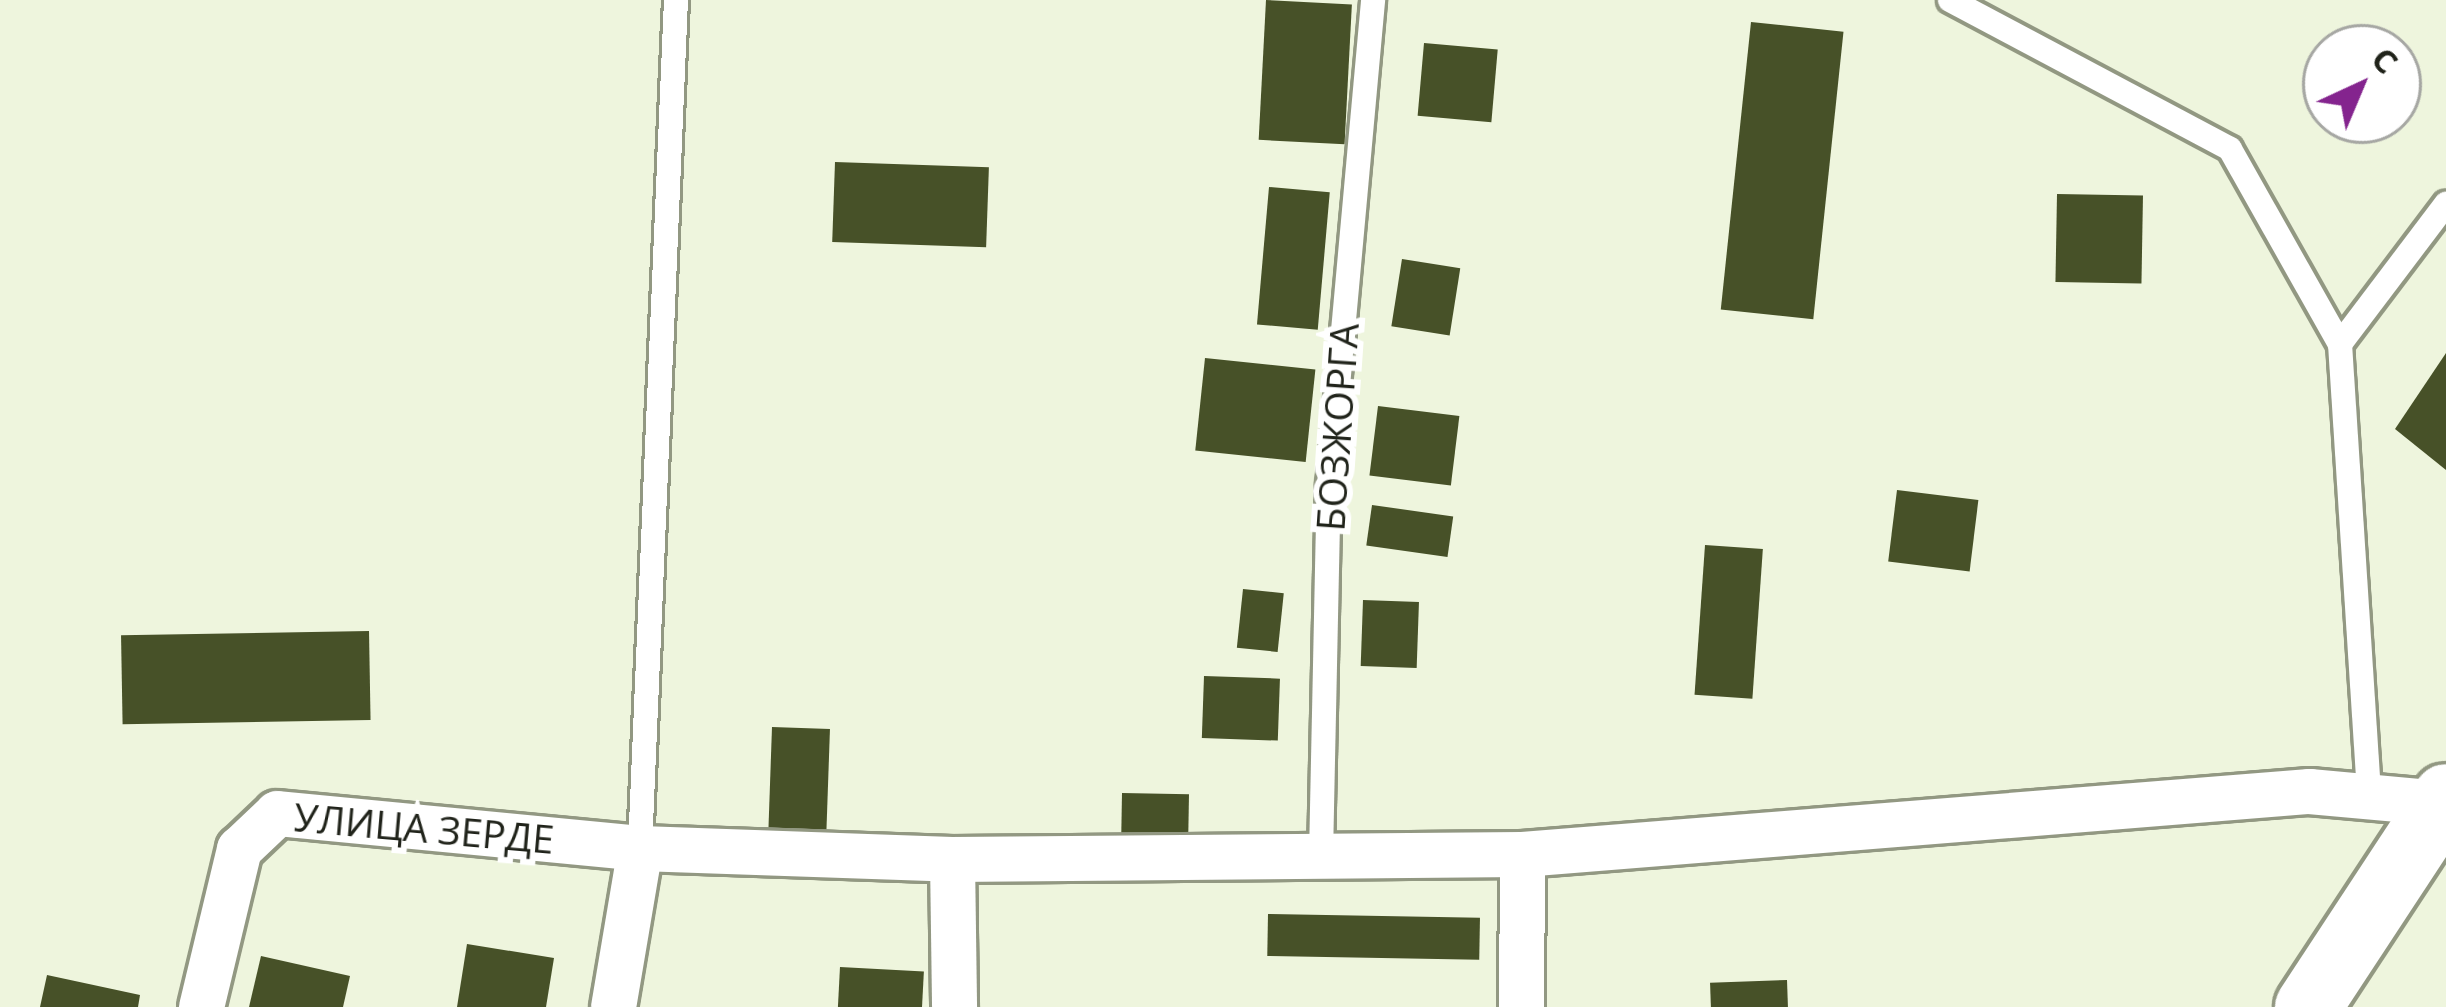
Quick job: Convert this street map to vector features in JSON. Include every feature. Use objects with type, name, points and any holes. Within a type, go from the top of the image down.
[{"type":"street","name":"УЛИЦА ЗЕРДЕ","points":[[201,1007],[239,849],[277,813],[640,848],[952,859],[1522,854],[2309,791],[2445,804]]},
{"type":"street","points":[[2308,1007],[2445,804]]},
{"type":"street","points":[[613,1007],[640,848]]},
{"type":"street","points":[[1521,1007],[1522,854]]},
{"type":"street","points":[[952,859],[954,1007]]},
{"type":"lane","points":[[640,848],[676,0]]},
{"type":"lane","name":"БОЗЖОРГА","points":[[1321,856],[1329,485],[1373,0]]},
{"type":"lane","points":[[1950,0],[2230,148],[2341,344],[2369,796]]},
{"type":"lane","points":[[2341,344],[2446,204]]},
{"type":"building","points":[[1266,0],[1352,5],[1345,144],[1259,140]]},
{"type":"building","points":[[1751,22],[1843,32],[1813,319],[1721,309]]},
{"type":"building","points":[[1424,43],[1498,49],[1491,122],[1418,116]]},
{"type":"building","points":[[835,162],[989,167],[986,247],[832,242]]},
{"type":"building","points":[[1269,187],[1330,192],[1318,330],[1257,324]]},
{"type":"building","points":[[2057,194],[2143,196],[2141,283],[2055,282]]},
{"type":"building","points":[[1402,259],[1460,268],[1450,335],[1391,326]]},
{"type":"building","points":[[2446,353],[2446,470],[2395,429]]},
{"type":"building","points":[[1205,358],[1315,370],[1306,462],[1195,450]]},
{"type":"building","points":[[1378,406],[1459,416],[1451,485],[1369,475]]},
{"type":"building","points":[[1897,490],[1978,500],[1970,571],[1888,561]]},
{"type":"building","points":[[1372,505],[1453,516],[1447,557],[1366,546]]},
{"type":"building","points":[[1705,545],[1763,549],[1752,699],[1695,695]]},
{"type":"building","points":[[1243,589],[1284,593],[1278,652],[1237,648]]},
{"type":"building","points":[[1363,600],[1419,602],[1417,668],[1361,666]]},
{"type":"building","points":[[369,631],[371,720],[123,724],[121,635]]},
{"type":"building","points":[[1204,676],[1280,679],[1278,741],[1202,738]]},
{"type":"building","points":[[772,727],[830,729],[826,830],[768,828]]},
{"type":"building","points":[[1122,793],[1189,794],[1188,840],[1121,839]]},
{"type":"building","points":[[1268,914],[1480,918],[1479,960],[1267,956]]},
{"type":"building","points":[[467,944],[554,958],[546,1007],[457,1007]]},
{"type":"building","points":[[261,956],[350,976],[343,1007],[249,1007]]},
{"type":"building","points":[[840,967],[924,971],[922,1007],[838,1007]]},
{"type":"building","points":[[47,975],[140,995],[138,1007],[40,1007]]},
{"type":"building","points":[[1787,980],[1788,1007],[1711,1007],[1710,983]]}]
